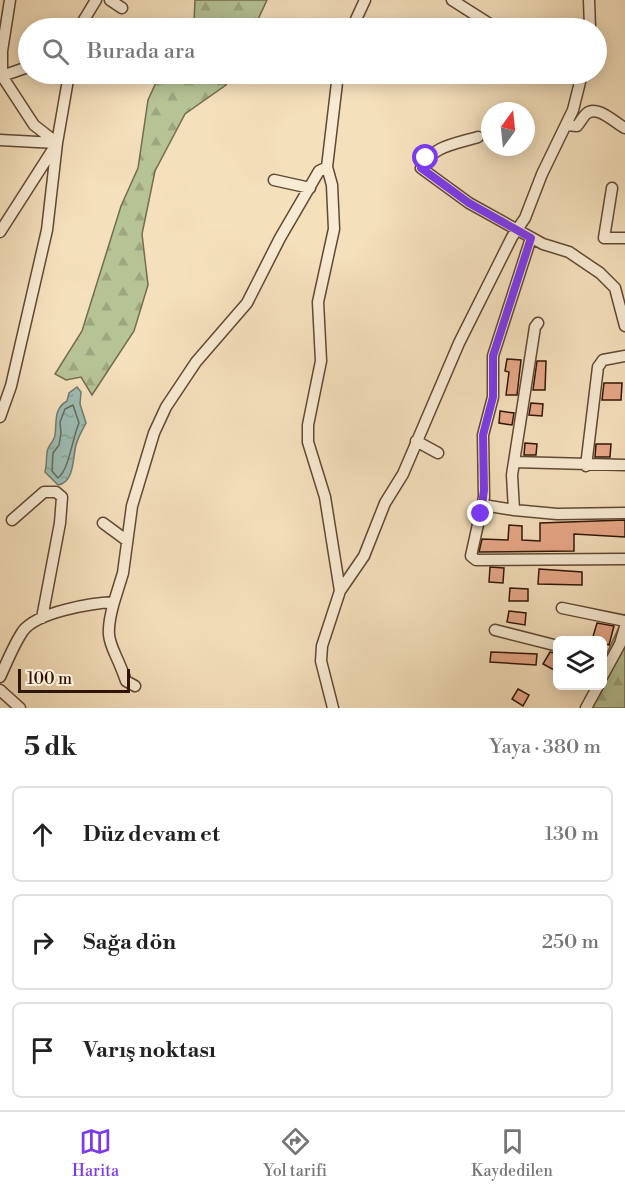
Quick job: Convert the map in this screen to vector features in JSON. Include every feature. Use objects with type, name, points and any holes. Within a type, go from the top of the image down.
[{"type":"street","points":[[10,0],[2,37],[3,76],[34,125],[57,143]]},
{"type":"street","points":[[85,18],[96,0]]},
{"type":"street","points":[[110,0],[122,8]]},
{"type":"street","points":[[357,18],[365,0]]},
{"type":"street","points":[[452,0],[480,18]]},
{"type":"street","points":[[589,0],[590,18]]},
{"type":"street","points":[[3,76],[18,71]]},
{"type":"street","points":[[0,417],[11,386],[47,231],[57,143],[67,84]]},
{"type":"street","points":[[337,84],[327,167],[332,185],[334,229],[318,302],[321,361],[308,424],[308,442],[325,497],[340,591]]},
{"type":"street","points":[[333,708],[321,661],[322,646],[340,591],[364,556],[385,503],[404,474],[459,343],[525,218],[542,174],[567,124],[580,84]]},
{"type":"street","points":[[567,124],[577,126],[586,114],[592,111],[607,115],[625,128]]},
{"type":"street","points":[[478,137],[435,150],[426,158],[421,168],[443,186],[517,230],[531,238],[568,252],[600,273],[615,288],[625,326]]},
{"type":"street","points":[[0,140],[57,143]]},
{"type":"street","points":[[0,232],[57,143]]},
{"type":"street","points":[[135,686],[126,681],[120,662],[108,639],[114,602],[123,573],[126,540],[139,482],[154,434],[166,406],[196,362],[247,303],[280,238],[319,171],[327,167]]},
{"type":"street","points":[[274,180],[310,188]]},
{"type":"street","points":[[612,188],[604,238],[625,237]]},
{"type":"street","points":[[531,238],[493,356],[493,397],[483,435],[483,505],[471,553],[476,560],[625,559]]},
{"type":"street","points":[[514,510],[514,462],[535,327],[538,323]]},
{"type":"street","points":[[586,466],[598,367],[603,360],[625,356]]},
{"type":"street","points":[[416,441],[438,453]]},
{"type":"street","points":[[514,462],[586,466],[625,465]]},
{"type":"street","points":[[12,519],[44,492],[52,491],[62,497],[60,523],[42,618]]},
{"type":"street","points":[[483,505],[557,514],[625,513]]},
{"type":"street","points":[[102,523],[126,540]]},
{"type":"street","points":[[0,677],[23,631],[42,618],[60,611],[114,602]]},
{"type":"street","points":[[562,608],[625,621]]},
{"type":"street","points":[[607,669],[620,644],[625,627]]},
{"type":"street","points":[[495,630],[553,645]]},
{"type":"street","points":[[0,690],[20,708]]},
{"type":"street","points":[[586,708],[596,690]]},
{"type":"green space","points":[[195,0],[267,0],[259,18],[194,18]]},
{"type":"green space","points":[[155,84],[227,84],[185,114],[155,171],[142,234],[148,285],[134,331],[92,395],[81,377],[66,380],[55,374],[82,331],[121,206],[138,168],[148,100]]},
{"type":"green space","points":[[625,614],[625,708],[581,708],[590,690],[607,690],[607,653]]},
{"type":"water","points":[[77,387],[81,392],[80,404],[86,423],[79,436],[69,476],[67,480],[58,485],[45,472],[47,451],[54,437],[56,416],[67,401],[69,393]]},
{"type":"building","points":[[507,359],[521,360],[517,395],[506,395],[509,372],[505,371]]},
{"type":"building","points":[[537,361],[546,361],[545,390],[533,390]]},
{"type":"building","points":[[604,383],[622,383],[621,400],[602,400]]},
{"type":"building","points":[[531,403],[543,404],[542,416],[529,415]]},
{"type":"building","points":[[500,411],[514,413],[512,425],[499,423]]},
{"type":"building","points":[[525,443],[537,444],[536,455],[524,455]]},
{"type":"building","points":[[596,444],[611,444],[610,457],[595,457]]},
{"type":"building","points":[[625,520],[625,537],[574,534],[574,551],[479,552],[482,539],[508,540],[509,525],[522,526],[522,540],[540,541],[540,523]]},
{"type":"building","points":[[490,567],[504,568],[503,583],[489,582]]},
{"type":"building","points":[[539,569],[582,572],[582,585],[538,584]]},
{"type":"building","points":[[510,588],[528,589],[528,601],[509,601]]},
{"type":"building","points":[[509,611],[526,613],[525,625],[507,622]]},
{"type":"building","points":[[597,623],[614,626],[609,645],[607,644],[607,636],[593,636]]},
{"type":"building","points":[[491,652],[537,654],[536,665],[490,662]]},
{"type":"building","points":[[550,652],[553,653],[553,669],[543,664]]},
{"type":"building","points":[[518,689],[529,695],[523,706],[512,699]]},
{"type":"route","points":[[426,158],[421,168],[443,186],[531,238],[513,301],[493,356],[493,397],[485,420],[482,443],[484,490],[481,514]]}]
